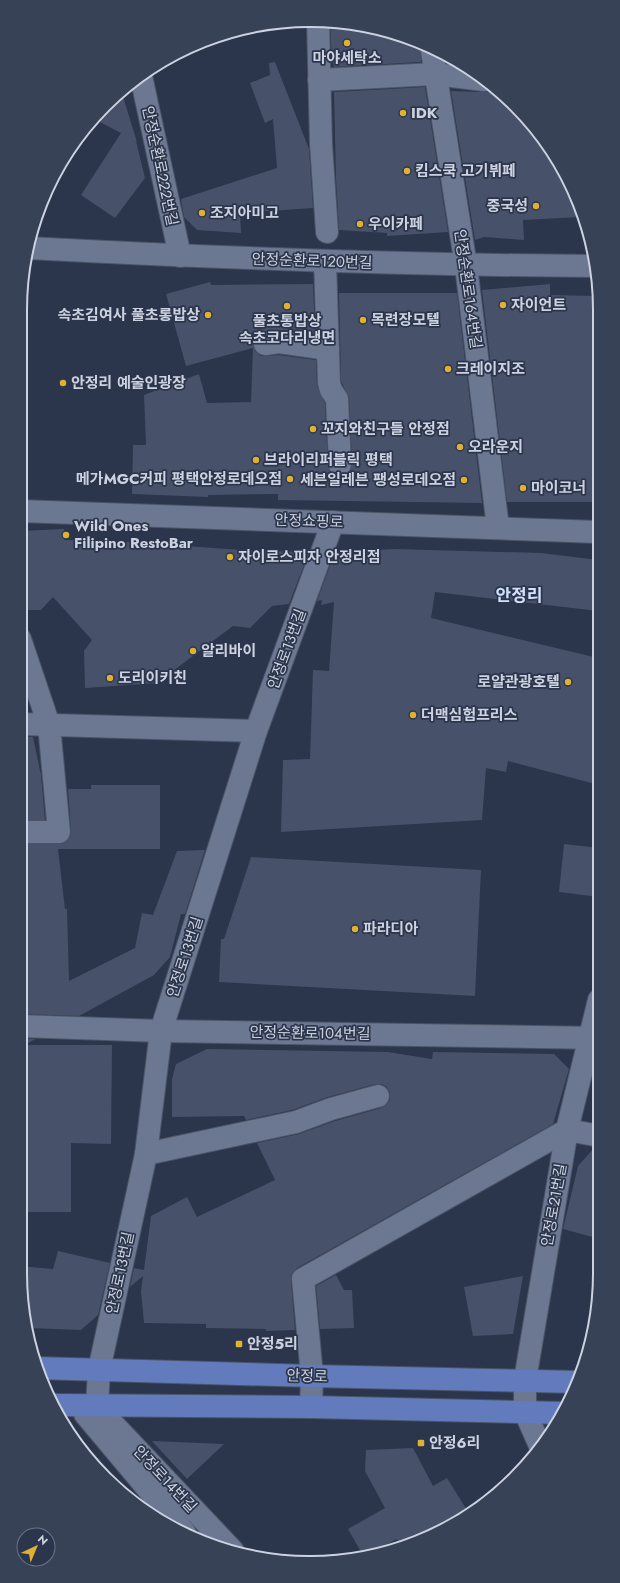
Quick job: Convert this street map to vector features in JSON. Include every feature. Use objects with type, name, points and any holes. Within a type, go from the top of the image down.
[{"type":"main road","name":"안정로","points":[[44,1368],[571,1382]]},
{"type":"main road","name":"안정로","points":[[60,1405],[311,1407],[556,1413]]},
{"type":"street","points":[[318,27],[319,80],[327,232]]},
{"type":"street","name":"안정순환로164번길","points":[[433,55],[466,266],[498,528]]},
{"type":"street","points":[[319,80],[435,74],[472,79]]},
{"type":"street","name":"안정순환로222번길","points":[[142,82],[180,256]]},
{"type":"street","name":"안정순환로120번길","points":[[34,248],[180,256],[466,266],[590,266]]},
{"type":"street","points":[[325,261],[329,383],[331,390],[337,399],[340,465]]},
{"type":"street","points":[[265,344],[279,342],[328,349]]},
{"type":"street","name":"안정쇼핑로","points":[[27,511],[593,532]]},
{"type":"street","name":"안정로13번길","points":[[87,1406],[99,1370],[146,1154],[161,1031],[256,731],[333,522]]},
{"type":"street","points":[[27,660],[49,724],[59,832],[27,832]]},
{"type":"street","points":[[27,724],[256,731]]},
{"type":"street","name":"안정순환로104번길","points":[[27,1026],[161,1031],[593,1038]]},
{"type":"street","name":"안정로21번길","points":[[525,1412],[525,1380],[567,1130],[593,1045]]},
{"type":"street","points":[[146,1154],[296,1122],[331,1109],[378,1096]]},
{"type":"street","points":[[311,1407],[312,1376],[303,1279],[567,1130],[593,1135]]},
{"type":"street","points":[[87,1406],[177,1523]]},
{"type":"street","name":"안정로14번길","points":[[87,1406],[223,1542]]},
{"type":"street","points":[[525,1412],[538,1441]]},
{"type":"building","points":[[330,28],[365,32],[401,42],[421,50],[421,62],[334,67],[332,63]]},
{"type":"building","points":[[275,62],[309,149],[313,208],[240,213],[241,233],[197,230],[184,217],[181,199],[277,168],[273,119],[265,123],[250,83],[270,75],[269,63]]},
{"type":"building","points":[[425,87],[448,232],[387,236],[387,233],[339,230],[334,92]]},
{"type":"building","points":[[488,90],[497,97],[523,123],[535,138],[564,185],[577,217],[523,220],[524,240],[484,237],[475,240],[451,91],[483,92]]},
{"type":"building","points":[[123,97],[137,142],[136,141],[145,178],[115,218],[81,195],[121,133],[99,121]]},
{"type":"building","points":[[210,282],[211,285],[313,284],[315,334],[281,330],[263,332],[257,334],[253,340],[253,345],[255,351],[261,356],[279,355],[316,360],[317,386],[325,403],[328,466],[330,472],[335,476],[340,477],[347,475],[351,470],[352,464],[349,398],[341,381],[339,293],[457,293],[482,503],[278,500],[278,494],[208,495],[208,497],[132,494],[133,445],[146,445],[144,395],[199,374],[207,403],[251,402],[253,348],[186,366],[166,294]]},
{"type":"building","points":[[550,284],[550,295],[592,296],[593,502],[507,502],[482,290]]},
{"type":"building","points":[[64,529],[64,540],[130,542],[255,551],[309,552],[289,604],[272,606],[250,628],[233,626],[157,683],[85,688],[84,651],[92,640],[53,597],[41,610],[27,610],[27,531]]},
{"type":"building","name":"더맥심험프리스","points":[[395,549],[541,553],[593,559],[593,610],[435,592],[431,618],[593,657],[593,783],[508,761],[506,772],[486,768],[482,820],[281,832],[283,760],[310,759],[313,670],[329,671],[334,602],[321,605],[322,600],[317,601],[335,552]]},
{"type":"building","points":[[27,737],[33,737],[41,775],[45,820],[27,820]]},
{"type":"building","points":[[91,785],[160,785],[160,849],[58,849],[65,909],[67,909],[69,981],[135,948],[142,913],[153,915],[177,851],[205,850],[185,914],[181,914],[170,957],[154,975],[79,1016],[27,1014],[27,844],[59,844],[66,842],[70,837],[71,831],[68,789],[91,789]]},
{"type":"building","points":[[564,844],[593,847],[593,896],[559,892]]},
{"type":"building","name":"파라디아","points":[[251,857],[481,870],[475,996],[219,982],[221,939],[224,939]]},
{"type":"building","points":[[27,1039],[35,1039],[27,1044]]},
{"type":"building","points":[[27,1045],[112,1045],[111,1144],[71,1143],[71,1212],[27,1212]]},
{"type":"building","points":[[207,1049],[388,1052],[432,1059],[433,1052],[554,1054],[569,1069],[553,1124],[297,1268],[292,1274],[291,1280],[295,1330],[266,1331],[266,1329],[206,1328],[206,1324],[144,1323],[141,1291],[143,1276],[130,1287],[134,1268],[144,1270],[151,1216],[187,1197],[197,1217],[275,1180],[257,1143],[299,1134],[335,1121],[381,1108],[387,1104],[390,1099],[390,1093],[387,1087],[382,1084],[375,1084],[328,1097],[292,1110],[246,1120],[244,1116],[172,1117],[172,1079],[176,1064]]},
{"type":"building","points":[[593,1149],[593,1237],[563,1229],[578,1166]]},
{"type":"building","points":[[58,1251],[110,1263],[98,1315],[81,1330],[32,1328],[29,1310],[27,1267],[53,1269]]},
{"type":"building","points":[[336,1275],[344,1290],[352,1290],[354,1328],[320,1329],[316,1286]]},
{"type":"building","points":[[523,1276],[513,1334],[473,1336],[464,1287]]},
{"type":"building","points":[[152,1441],[224,1444],[187,1479]]},
{"type":"building","points":[[413,1448],[433,1486],[447,1478],[466,1509],[435,1527],[401,1541],[398,1542],[397,1539],[385,1545],[361,1552],[348,1529],[385,1508],[365,1471],[366,1450]]},
{"type":"place","name":"마야세탁소","points":[[347,43]]},
{"type":"place","name":"IDK","points":[[403,113]]},
{"type":"place","name":"킴스쿡 고기뷔페","points":[[407,171]]},
{"type":"place","name":"중국성","points":[[536,206]]},
{"type":"place","name":"조지아미고","points":[[202,213]]},
{"type":"place","name":"우이카페","points":[[360,224]]},
{"type":"place","name":"자이언트","points":[[503,305]]},
{"type":"place","name":"풀초통밥상 속초코다리냉면","points":[[287,306]]},
{"type":"place","name":"속초김여사 풀초롱밥상","points":[[208,315]]},
{"type":"place","name":"목련장모텔","points":[[363,320]]},
{"type":"place","name":"크레이지조","points":[[448,369]]},
{"type":"place","name":"안정리 예술인광장","points":[[63,383]]},
{"type":"place","name":"꼬지와친구들 안정점","points":[[313,429]]},
{"type":"place","name":"오라운지","points":[[460,447]]},
{"type":"place","name":"브라이리퍼블릭 평택","points":[[256,460]]},
{"type":"place","name":"메가MGC커피 평택안정로데오점","points":[[290,479]]},
{"type":"place","name":"세븐일레븐 팽성로데오점","points":[[464,480]]},
{"type":"place","name":"마이코너","points":[[523,488]]},
{"type":"place","name":"Wild Ones Filipino RestoBar","points":[[66,535]]},
{"type":"place","name":"자이로스피자 안정리점","points":[[230,557]]},
{"type":"place","name":"알리바이","points":[[193,651]]},
{"type":"place","name":"도리이키친","points":[[110,678]]},
{"type":"place","name":"로얄관광호텔","points":[[568,682]]},
{"type":"place","name":"더맥심험프리스","points":[[413,715]]},
{"type":"place","name":"파라디아","points":[[355,929]]},
{"type":"place","name":"안정5리","points":[[239,1344]]},
{"type":"place","name":"안정6리","points":[[421,1443]]},
{"type":"district","name":"안정리","points":[[519,595]]}]
